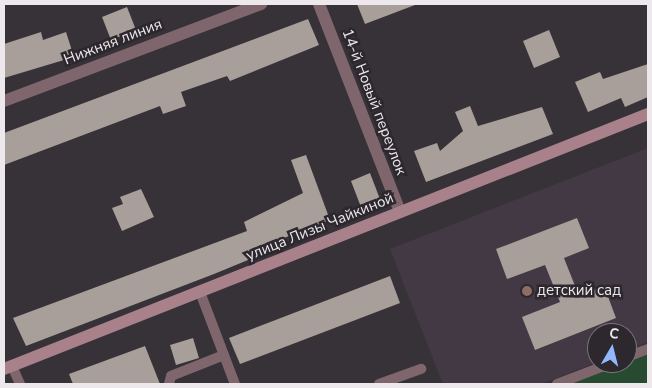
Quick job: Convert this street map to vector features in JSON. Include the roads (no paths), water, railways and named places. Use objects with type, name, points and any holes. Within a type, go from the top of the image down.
[{"type":"main road","name":"улица Лизы Чайкиной","points":[[8,367],[648,114]]},
{"type":"street","name":"Нижняя линия","points":[[4,101],[261,4]]},
{"type":"street","name":"14-й Новый переулок","points":[[319,4],[400,212]]},
{"type":"lane","points":[[200,292],[234,384]]},
{"type":"lane","points":[[169,384],[171,376],[224,355]]},
{"type":"lane","points":[[8,367],[20,384]]},
{"type":"lane","points":[[379,384],[421,369]]},
{"type":"lane","points":[[557,384],[587,373]]},
{"type":"place","name":"детский сад","points":[[527,291]]}]
